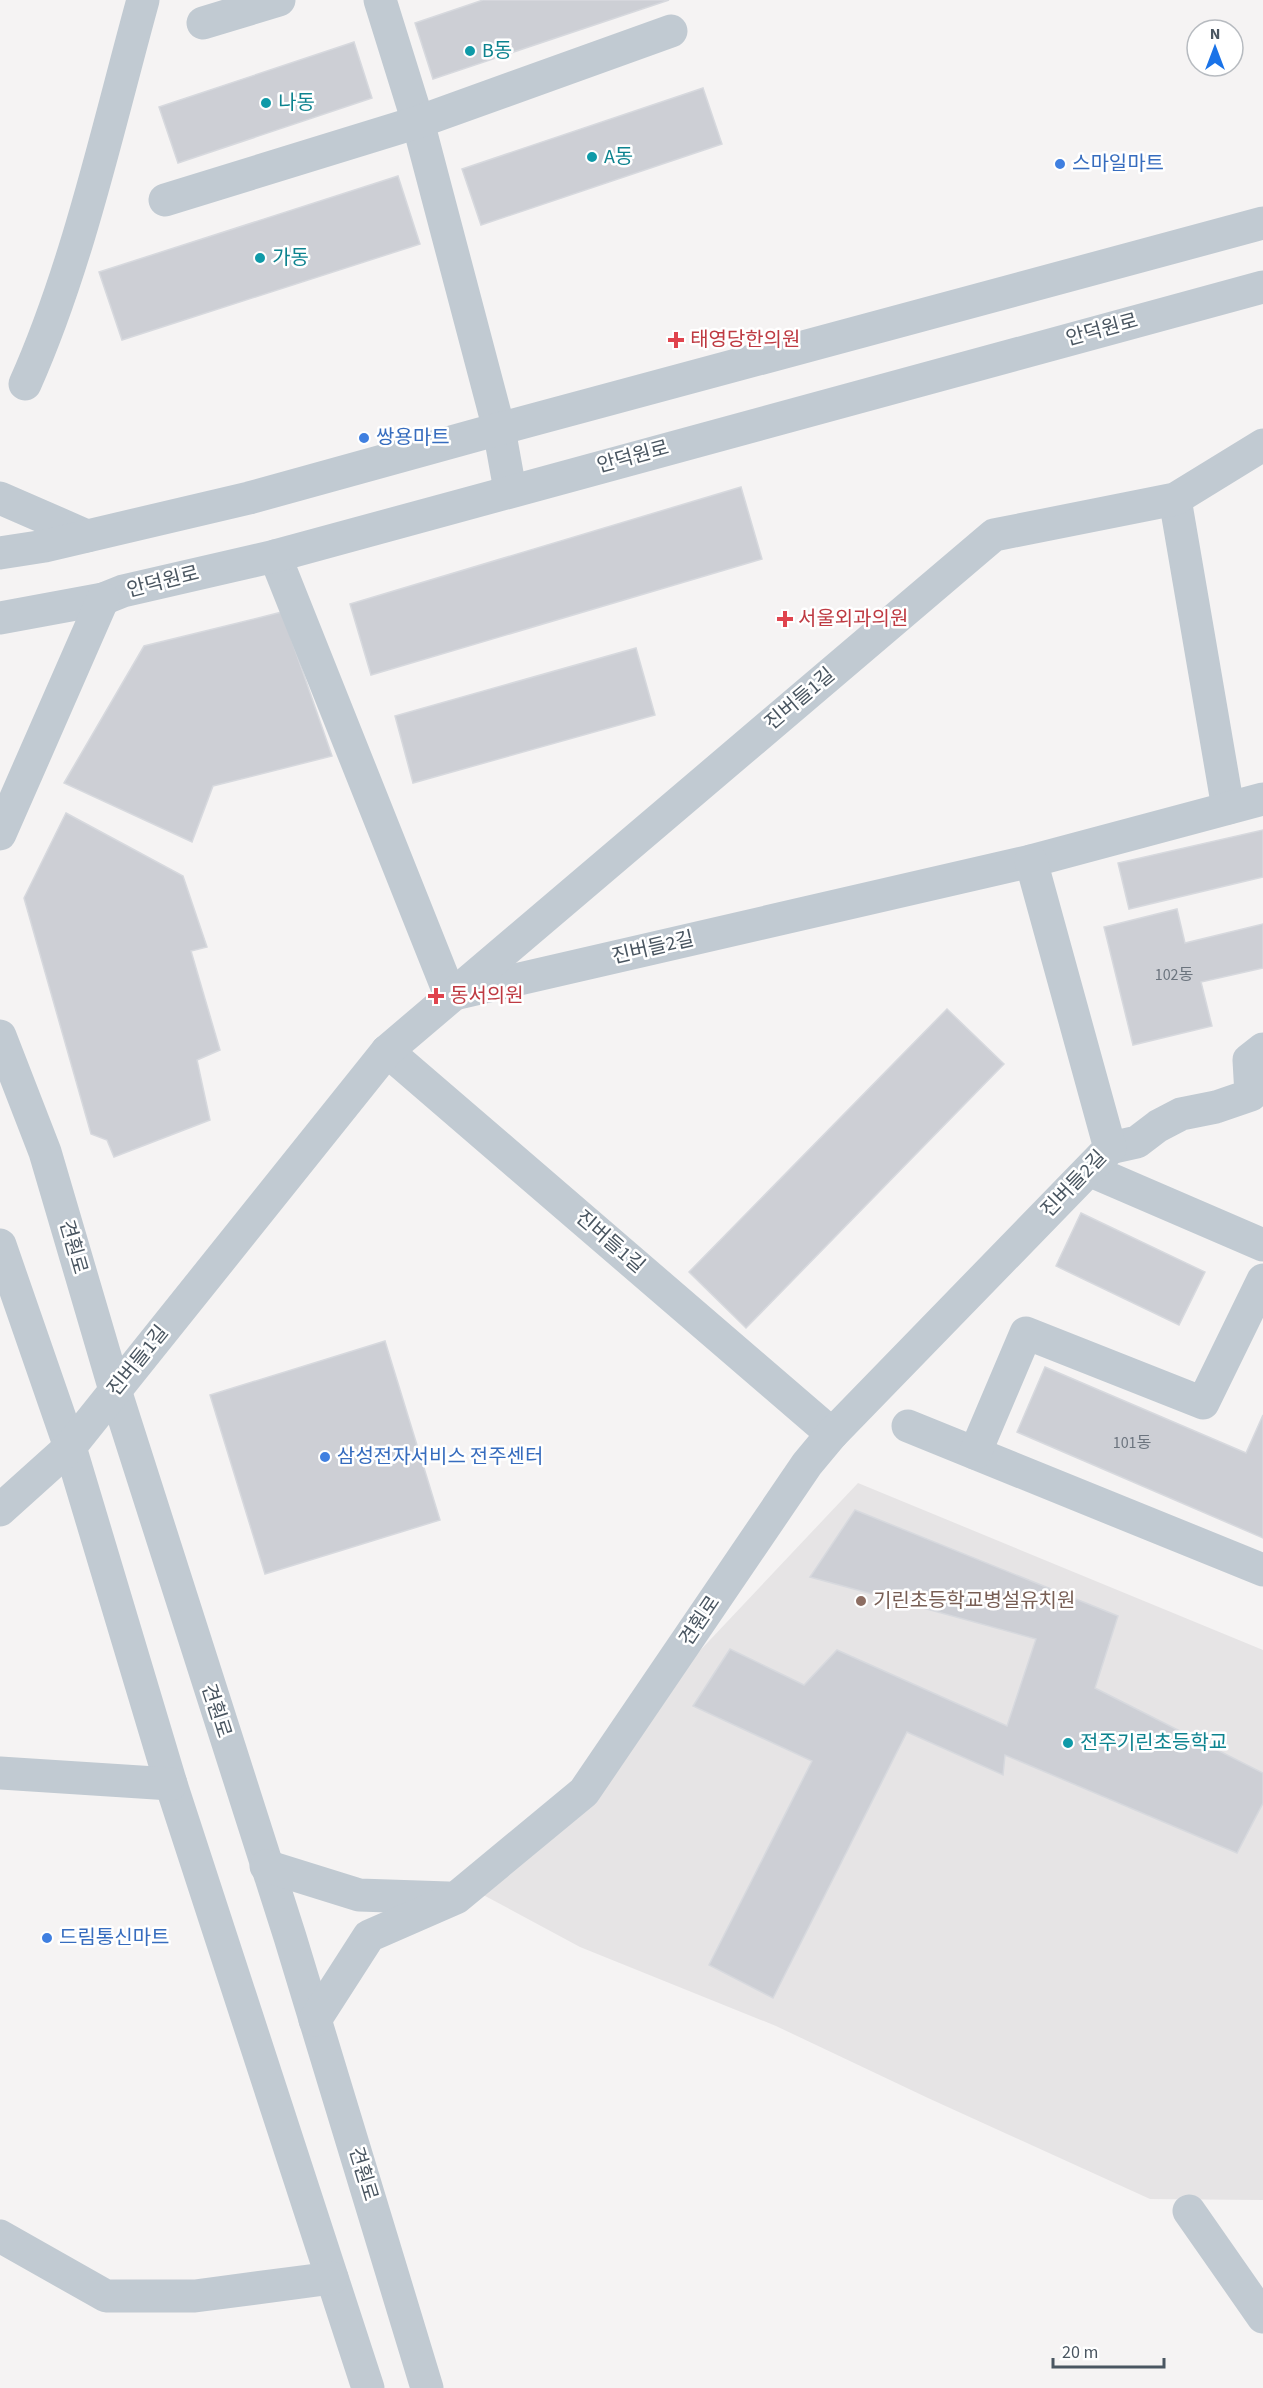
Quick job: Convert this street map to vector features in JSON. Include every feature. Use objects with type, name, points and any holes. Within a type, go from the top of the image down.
[{"type":"street","points":[[25,384],[47,336],[79,231],[143,0]]},
{"type":"street","points":[[203,22],[279,0]]},
{"type":"street","points":[[380,0],[418,122],[498,429],[510,490]]},
{"type":"street","points":[[165,200],[418,122],[671,31]]},
{"type":"street","points":[[0,552],[45,546],[249,498],[1263,223]]},
{"type":"street","name":"안덕원로","points":[[0,618],[103,599],[123,591],[276,556],[510,490],[1263,286]]},
{"type":"street","name":"진버들1길","points":[[0,1510],[70,1447],[387,1051],[993,535],[1175,499],[1263,445]]},
{"type":"street","points":[[0,498],[87,536]]},
{"type":"street","points":[[1175,499],[1228,808]]},
{"type":"street","points":[[276,556],[450,995]]},
{"type":"street","points":[[0,834],[103,599]]},
{"type":"street","name":"진버들2길","points":[[450,995],[1031,861],[1263,799]]},
{"type":"street","name":"진버들2길","points":[[832,1434],[1100,1159],[1031,861]]},
{"type":"street","name":"견훤로","points":[[0,1036],[45,1152],[114,1390],[315,2020],[427,2388]]},
{"type":"street","points":[[1100,1159],[1137,1142],[1158,1126],[1181,1114],[1216,1107],[1251,1095],[1249,1060],[1263,1049]]},
{"type":"street","name":"진버들1길","points":[[387,1051],[832,1434]]},
{"type":"street","points":[[1100,1159],[1263,1245]]},
{"type":"street","points":[[0,1245],[70,1447],[171,1784],[368,2388]]},
{"type":"street","points":[[975,1453],[1026,1333],[1203,1402],[1263,1280]]},
{"type":"street","points":[[908,1425],[1263,1570]]},
{"type":"street","name":"견훤로","points":[[377,1932],[456,1898],[584,1792],[807,1464],[832,1434]]},
{"type":"street","points":[[0,1773],[171,1784]]},
{"type":"street","points":[[266,1866],[359,1895],[456,1898]]},
{"type":"street","points":[[315,2020],[369,1936],[377,1932],[366,1895]]},
{"type":"street","points":[[1189,2211],[1263,2317]]},
{"type":"street","points":[[0,2236],[106,2296],[195,2296],[332,2278]]},
{"type":"shaded area","points":[[858,1483],[1263,1650],[1263,2200],[1150,2199],[776,2026],[580,1947],[474,1890]]},
{"type":"building","name":"B동","points":[[483,0],[669,0],[433,79],[415,23]]},
{"type":"building","name":"나동","points":[[354,42],[372,98],[178,163],[159,107]]},
{"type":"building","name":"A동","points":[[703,88],[722,144],[481,225],[462,169]]},
{"type":"building","name":"가동","points":[[398,176],[420,244],[122,340],[99,272]]},
{"type":"building","points":[[741,487],[762,559],[371,675],[350,604]]},
{"type":"building","points":[[282,612],[332,756],[213,786],[192,842],[64,783],[144,646]]},
{"type":"building","points":[[636,648],[655,715],[413,783],[395,716]]},
{"type":"building","points":[[66,813],[183,876],[207,947],[191,951],[220,1050],[197,1060],[210,1120],[114,1157],[107,1140],[91,1134],[24,898]]},
{"type":"building","points":[[1263,830],[1263,877],[1129,909],[1118,863]]},
{"type":"building","points":[[1177,909],[1185,943],[1263,924],[1263,968],[1201,982],[1212,1026],[1133,1045],[1104,927]]},
{"type":"building","points":[[947,1009],[1004,1064],[746,1328],[689,1272]]},
{"type":"building","points":[[1081,1213],[1205,1272],[1179,1325],[1056,1266]]},
{"type":"building","name":"삼성전자서비스 전주센터","points":[[385,1341],[440,1520],[265,1574],[210,1395]]},
{"type":"building","points":[[1045,1367],[1246,1453],[1263,1415],[1263,1538],[1017,1432]]},
{"type":"building","name":"전주기린초등학교","points":[[855,1510],[1118,1616],[1095,1688],[1263,1773],[1263,1803],[1237,1853],[1005,1755],[1003,1775],[907,1732],[773,1998],[709,1965],[812,1761],[693,1706],[730,1649],[804,1685],[837,1650],[1007,1726],[1036,1639],[810,1577]]},
{"type":"place","name":"B동","points":[[470,51]]},
{"type":"place","name":"나동","points":[[266,103]]},
{"type":"place","name":"A동","points":[[592,157]]},
{"type":"place","name":"스마일마트","points":[[1060,164]]},
{"type":"place","name":"가동","points":[[260,258]]},
{"type":"place","name":"태영당한의원","points":[[676,340]]},
{"type":"place","name":"쌍용마트","points":[[364,438]]},
{"type":"place","name":"서울외과의원","points":[[785,619]]},
{"type":"place","name":"동서의원","points":[[436,996]]},
{"type":"place","name":"삼성전자서비스 전주센터","points":[[325,1457]]},
{"type":"place","name":"기린초등학교병설유치원","points":[[861,1601]]},
{"type":"place","name":"전주기린초등학교","points":[[1068,1743]]},
{"type":"place","name":"드림통신마트","points":[[47,1938]]}]
